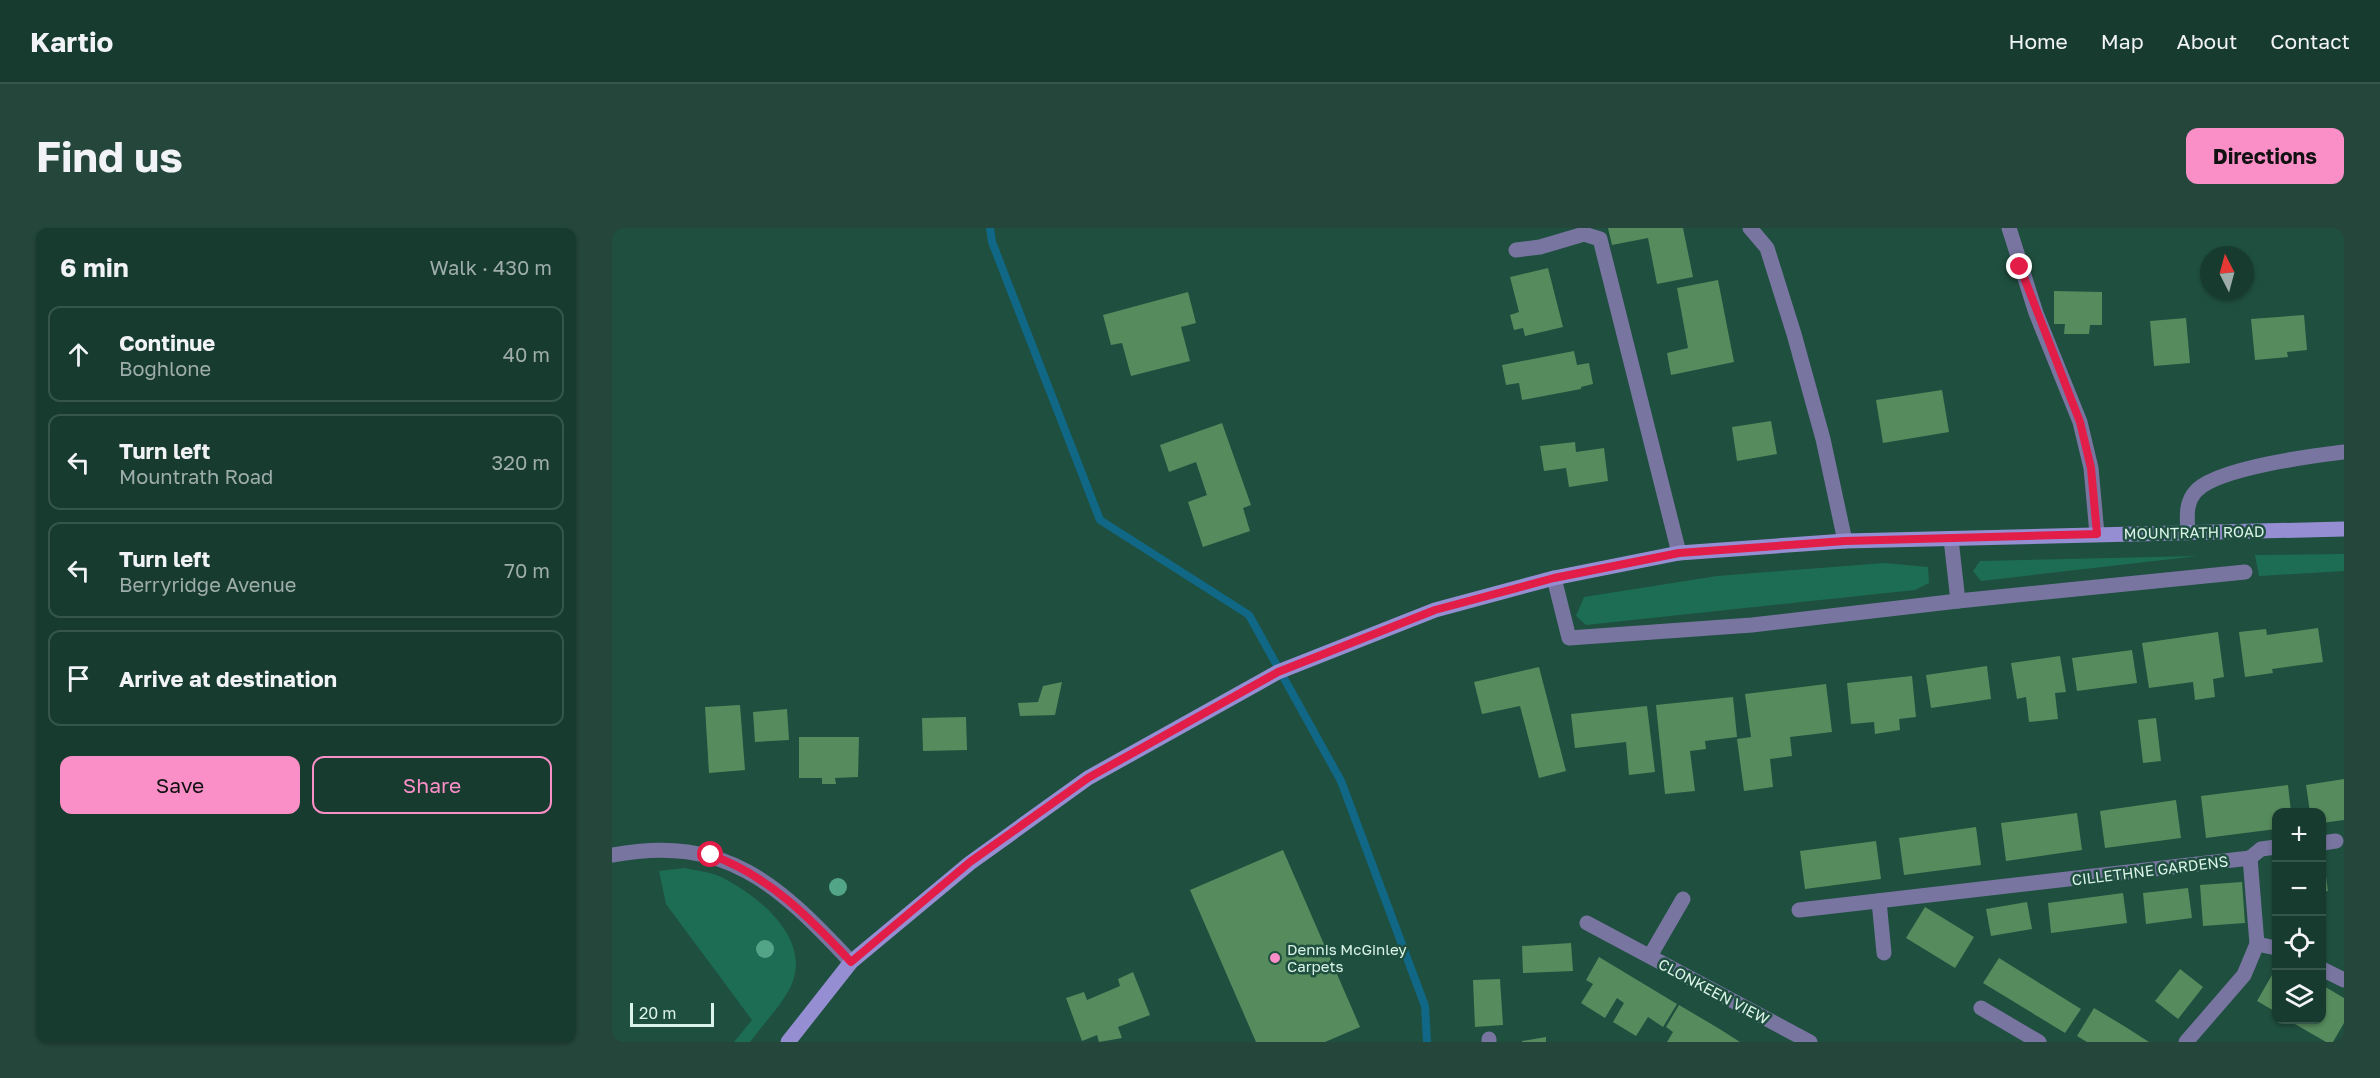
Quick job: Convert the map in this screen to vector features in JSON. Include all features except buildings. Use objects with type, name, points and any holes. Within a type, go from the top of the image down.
[{"type":"main road","name":"MOUNTRATH ROAD","points":[[788,1042],[851,962],[970,862],[1088,778],[1244,690],[1317,655],[1435,610],[1554,578],[1679,553],[1845,541],[2344,529]]},
{"type":"street","points":[[1750,228],[1767,248],[1794,333],[1823,439],[1845,541]]},
{"type":"street","points":[[2009,228],[2036,313],[2080,422],[2091,468],[2097,534]]},
{"type":"street","points":[[1516,250],[1540,247],[1584,234],[1600,239],[1679,553]]},
{"type":"street","points":[[2188,533],[2186,509],[2198,489],[2227,475],[2344,452]]},
{"type":"street","points":[[1951,539],[1958,601]]},
{"type":"street","points":[[1554,578],[1569,638],[1752,626],[1958,601],[2245,572]]},
{"type":"street","points":[[2250,858],[2261,849],[2272,848]]},
{"type":"street","points":[[612,855],[676,851],[711,855],[733,862],[760,878],[800,910],[851,962]]},
{"type":"street","name":"CILLETHNE GARDENS","points":[[1798,910],[2250,858],[2257,944],[2244,975],[2186,1042]]},
{"type":"street","name":"CLONKEEN VIEW","points":[[1650,956],[1683,899]]},
{"type":"street","points":[[1879,901],[1884,953]]},
{"type":"street","name":"CLONKEEN VIEW","points":[[1587,923],[1810,1042]]},
{"type":"street","points":[[2257,944],[2272,947]]},
{"type":"street","points":[[2324,970],[2344,980]]},
{"type":"street","points":[[1981,1008],[2039,1042]]},
{"type":"green space","points":[[2344,554],[2344,571],[2259,576],[2255,555]]},
{"type":"green space","points":[[2198,556],[1981,581],[1973,571],[1980,561]]},
{"type":"green space","points":[[1884,563],[1928,567],[1929,583],[1915,590],[1586,625],[1576,616],[1584,597],[1717,576]]},
{"type":"green space","points":[[685,868],[721,877],[753,897],[779,922],[789,937],[795,953],[796,969],[791,986],[778,1007],[750,1042],[734,1042],[752,1020],[666,904],[659,871]]},
{"type":"waterway","points":[[990,228],[992,242],[1100,520],[1249,615],[1341,781],[1425,1006],[1427,1042]]},
{"type":"place","name":"Dennis McGinley Carpets","points":[[1275,958]]},
{"type":"route","points":[[711,855],[733,862],[760,878],[800,910],[851,962],[970,862],[1088,778],[1278,672],[1435,610],[1554,578],[1679,553],[1845,541],[2097,534],[2091,468],[2080,422],[2020,267]]}]
